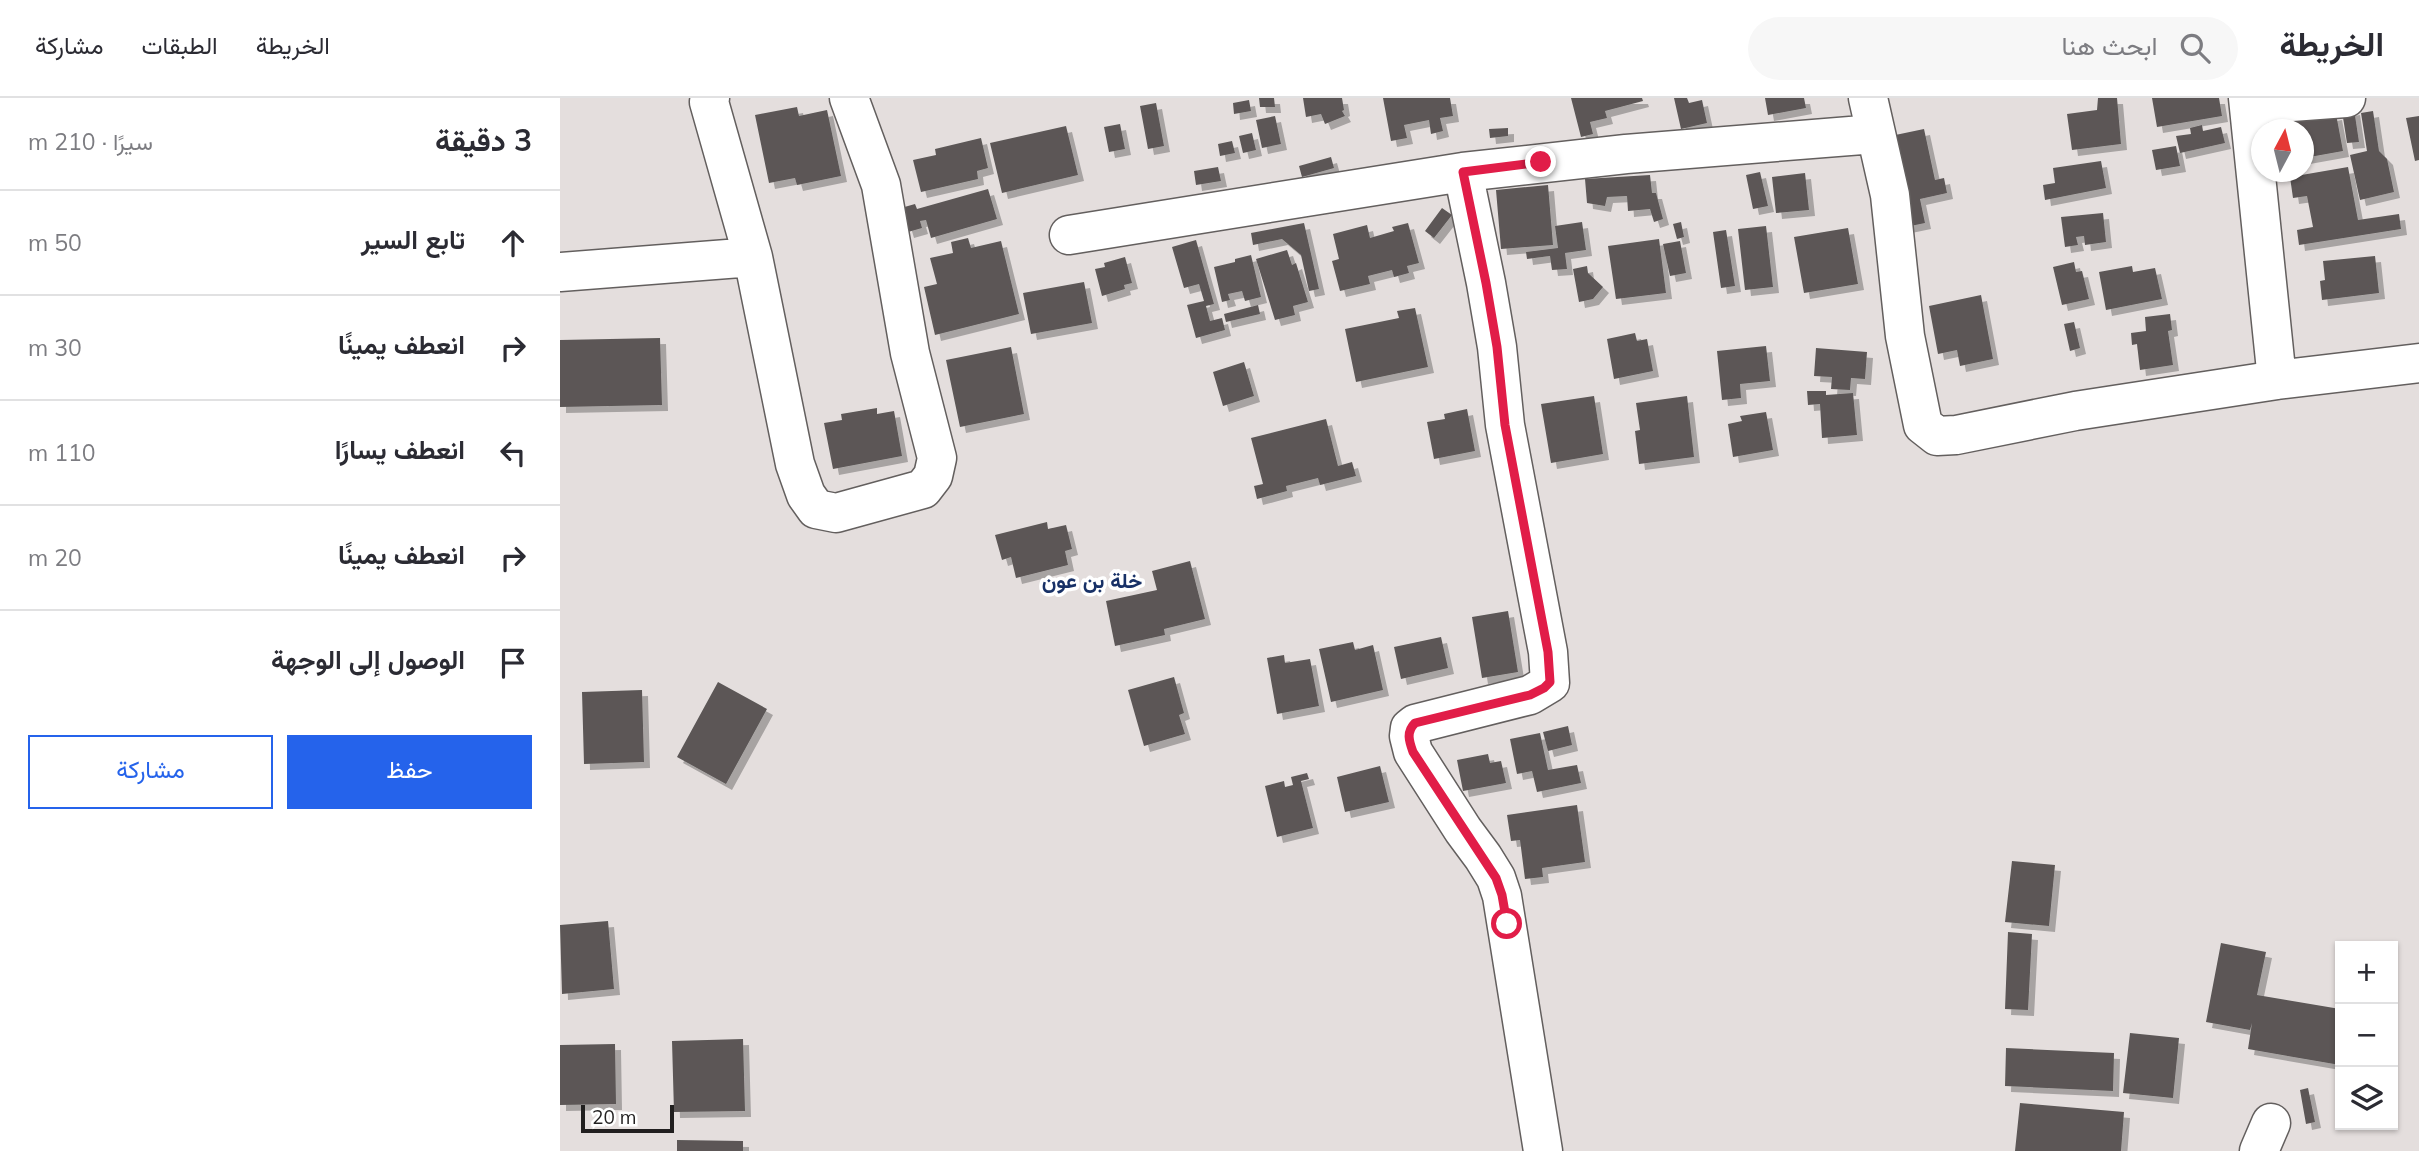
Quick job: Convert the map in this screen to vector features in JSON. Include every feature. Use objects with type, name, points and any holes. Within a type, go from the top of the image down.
[{"type":"street","points":[[710,98],[709,103],[753,257],[795,464],[806,495],[816,509],[836,513],[923,489],[933,476],[936,458],[910,353],[881,185],[849,98]]},
{"type":"street","points":[[2277,380],[2249,102],[2346,98]]},
{"type":"street","points":[[1069,235],[1463,172],[1614,155],[1872,116],[1890,195],[1911,371],[1923,425],[1937,436],[1956,435],[2075,411],[2277,380],[2419,363]]},
{"type":"street","points":[[1463,172],[1497,347],[1505,425],[1548,652],[1550,682],[1530,695],[1415,723],[1410,728],[1409,736],[1413,752],[1483,857],[1496,878],[1502,895],[1543,1151]]},
{"type":"street","points":[[560,272],[753,257]]},
{"type":"building","points":[[1259,98],[1274,98],[1275,107],[1260,107]]},
{"type":"building","points":[[1303,98],[1342,98],[1342,111],[1345,116],[1325,124],[1321,114],[1306,117]]},
{"type":"building","points":[[1383,98],[1450,98],[1453,116],[1440,118],[1443,131],[1431,134],[1429,120],[1404,125],[1407,138],[1391,141]]},
{"type":"building","points":[[1571,98],[1642,98],[1643,101],[1605,111],[1607,118],[1590,122],[1593,134],[1581,137]]},
{"type":"building","points":[[1674,98],[1687,98],[1689,103],[1702,100],[1707,123],[1681,129]]},
{"type":"building","points":[[1765,98],[1804,98],[1806,108],[1768,115]]},
{"type":"building","points":[[2098,98],[2117,98],[2121,144],[2072,150],[2067,114],[2097,110]]},
{"type":"building","points":[[2152,98],[2219,98],[2222,116],[2157,127]]},
{"type":"building","points":[[1249,100],[1251,111],[1234,114],[1233,103]]},
{"type":"building","points":[[1156,103],[1164,146],[1148,149],[1140,106]]},
{"type":"building","points":[[797,107],[799,116],[827,110],[841,176],[797,185],[795,178],[769,183],[755,115]]},
{"type":"building","points":[[2354,109],[2359,142],[2347,143],[2342,111]]},
{"type":"building","points":[[2373,111],[2379,151],[2387,159],[2394,192],[2360,200],[2350,155],[2367,151],[2361,113]]},
{"type":"building","points":[[2336,114],[2343,151],[2314,156],[2314,119],[2309,119]]},
{"type":"building","points":[[1275,116],[1281,144],[1262,148],[1256,120]]},
{"type":"building","points":[[2419,116],[2419,160],[2415,161],[2406,118]]},
{"type":"building","points":[[1120,124],[1125,149],[1109,152],[1104,127]]},
{"type":"building","points":[[2202,125],[2203,131],[2221,127],[2225,143],[2180,153],[2176,136],[2191,134],[2190,128]]},
{"type":"building","points":[[1066,126],[1078,175],[1002,193],[990,143]]},
{"type":"building","points":[[1508,128],[1508,136],[1490,138],[1489,129]]},
{"type":"building","points":[[1924,129],[1935,180],[1944,178],[1947,193],[1920,199],[1925,223],[1901,228],[1881,138]]},
{"type":"building","points":[[1252,133],[1256,150],[1243,153],[1239,136]]},
{"type":"building","points":[[981,138],[988,168],[977,171],[978,179],[921,192],[913,160],[936,155],[935,149]]},
{"type":"building","points":[[1232,141],[1235,153],[1220,156],[1218,144]]},
{"type":"building","points":[[2176,146],[2180,166],[2156,170],[2152,150]]},
{"type":"building","points":[[1331,157],[1334,168],[1302,177],[1299,166]]},
{"type":"building","points":[[2101,161],[2106,188],[2045,200],[2043,185],[2055,183],[2053,168]]},
{"type":"building","points":[[1218,167],[1221,181],[1196,185],[1194,171]]},
{"type":"building","points":[[2348,167],[2358,220],[2399,214],[2401,229],[2299,245],[2297,230],[2313,227],[2307,196],[2293,198],[2291,182],[2314,182],[2314,173]]},
{"type":"building","points":[[1760,172],[1768,206],[1753,209],[1746,175]]},
{"type":"building","points":[[1805,173],[1809,210],[1776,213],[1772,177]]},
{"type":"building","points":[[1650,175],[1652,193],[1656,193],[1663,219],[1654,222],[1650,209],[1628,211],[1627,196],[1607,197],[1605,206],[1587,203],[1585,179]]},
{"type":"building","points":[[1548,185],[1553,245],[1501,249],[1496,190]]},
{"type":"building","points":[[988,189],[997,219],[931,238],[926,220],[920,221],[922,228],[908,232],[901,208],[915,204],[917,209]]},
{"type":"building","points":[[1442,208],[1452,215],[1434,238],[1425,231]]},
{"type":"building","points":[[2103,213],[2106,242],[2085,245],[2084,236],[2076,237],[2078,245],[2065,247],[2061,217]]},
{"type":"building","points":[[1582,222],[1586,250],[1565,253],[1567,269],[1552,270],[1550,256],[1527,259],[1526,252],[1558,248],[1555,226]]},
{"type":"building","points":[[1681,222],[1684,237],[1677,239],[1673,224]]},
{"type":"building","points":[[1304,223],[1319,289],[1309,291],[1301,255],[1282,239],[1253,245],[1251,233]]},
{"type":"building","points":[[1408,223],[1419,263],[1407,266],[1409,273],[1394,277],[1392,270],[1368,276],[1370,284],[1340,291],[1332,261],[1339,259],[1333,234],[1367,225],[1370,238],[1394,231],[1392,227]]},
{"type":"building","points":[[1766,226],[1773,287],[1745,290],[1738,229]]},
{"type":"building","points":[[1848,228],[1858,284],[1804,293],[1794,237]]},
{"type":"building","points":[[1726,230],[1735,286],[1721,288],[1713,232]]},
{"type":"building","points":[[968,238],[971,248],[1001,241],[1019,314],[935,335],[924,287],[937,284],[930,258],[953,253],[951,242]]},
{"type":"building","points":[[1659,239],[1666,293],[1616,299],[1608,246]]},
{"type":"building","points":[[1196,240],[1214,304],[1206,306],[1210,321],[1222,318],[1225,330],[1196,338],[1187,305],[1204,301],[1199,284],[1184,288],[1172,247]]},
{"type":"building","points":[[1680,241],[1686,273],[1670,276],[1663,244]]},
{"type":"building","points":[[1287,250],[1292,265],[1296,263],[1308,302],[1293,306],[1295,315],[1275,320],[1256,259]]},
{"type":"building","points":[[1251,255],[1261,297],[1245,301],[1242,291],[1228,294],[1230,300],[1222,302],[1214,267]]},
{"type":"building","points":[[2375,256],[2379,293],[2322,300],[2320,281],[2325,280],[2323,261]]},
{"type":"building","points":[[1125,257],[1132,283],[1124,285],[1125,289],[1102,296],[1095,269],[1105,267],[1104,263]]},
{"type":"building","points":[[2074,262],[2076,272],[2082,271],[2089,299],[2062,305],[2053,267]]},
{"type":"building","points":[[1587,266],[1588,273],[1603,287],[1593,299],[1579,302],[1573,269]]},
{"type":"building","points":[[2132,266],[2133,272],[2155,268],[2162,299],[2106,310],[2099,272]]},
{"type":"building","points":[[1084,282],[1092,323],[1031,334],[1023,293]]},
{"type":"building","points":[[1981,295],[1993,359],[1960,366],[1957,350],[1938,354],[1929,306]]},
{"type":"building","points":[[1258,305],[1260,314],[1226,322],[1224,314]]},
{"type":"building","points":[[1415,308],[1428,367],[1356,382],[1345,329],[1399,318],[1397,311]]},
{"type":"building","points":[[2170,314],[2172,330],[2168,331],[2173,365],[2140,370],[2137,344],[2132,345],[2131,333],[2146,331],[2145,317]]},
{"type":"building","points":[[2074,322],[2080,348],[2070,351],[2064,324]]},
{"type":"building","points":[[1635,333],[1637,341],[1647,339],[1653,371],[1614,379],[1607,339]]},
{"type":"building","points":[[660,338],[662,405],[560,407],[560,340]]},
{"type":"building","points":[[1766,346],[1770,381],[1740,384],[1741,398],[1722,400],[1717,351]]},
{"type":"building","points":[[1011,347],[1024,414],[960,427],[946,360]]},
{"type":"building","points":[[1816,348],[1867,352],[1865,379],[1851,378],[1850,390],[1831,389],[1832,377],[1814,376]]},
{"type":"building","points":[[1244,362],[1254,396],[1223,406],[1213,372]]},
{"type":"building","points":[[1807,391],[1826,391],[1826,395],[1853,393],[1857,435],[1822,438],[1820,404],[1808,405]]},
{"type":"building","points":[[1594,396],[1603,454],[1551,463],[1541,404]]},
{"type":"building","points":[[1687,396],[1694,457],[1639,464],[1635,431],[1640,430],[1636,403]]},
{"type":"building","points":[[877,408],[877,414],[894,411],[902,456],[833,469],[824,423],[842,420],[841,414]]},
{"type":"building","points":[[1467,409],[1475,451],[1434,459],[1427,422],[1445,419],[1444,414]]},
{"type":"building","points":[[1766,412],[1773,450],[1733,457],[1728,424],[1742,421],[1740,416]]},
{"type":"building","points":[[1326,419],[1338,466],[1352,462],[1356,476],[1320,485],[1318,478],[1286,486],[1287,491],[1257,499],[1254,486],[1263,484],[1251,438]]},
{"type":"building","points":[[1047,522],[1048,529],[1066,525],[1072,549],[1065,551],[1068,565],[1016,578],[1011,557],[1002,560],[995,535]]},
{"type":"building","points":[[1190,561],[1205,619],[1164,629],[1165,635],[1115,646],[1106,601],[1157,590],[1152,571]]},
{"type":"building","points":[[1508,611],[1518,672],[1482,678],[1472,617]]},
{"type":"building","points":[[1441,637],[1448,668],[1401,679],[1394,647]]},
{"type":"building","points":[[1353,642],[1355,650],[1373,645],[1383,690],[1331,702],[1319,649]]},
{"type":"building","points":[[1284,655],[1285,663],[1310,659],[1319,706],[1277,714],[1267,658]]},
{"type":"building","points":[[1174,677],[1184,713],[1179,715],[1185,734],[1144,746],[1128,690]]},
{"type":"building","points":[[718,682],[767,709],[726,784],[677,757]]},
{"type":"building","points":[[642,690],[644,762],[584,764],[582,692]]},
{"type":"building","points":[[1568,726],[1572,745],[1548,751],[1543,732]]},
{"type":"building","points":[[1540,733],[1548,770],[1577,765],[1581,783],[1537,792],[1532,771],[1517,774],[1510,739]]},
{"type":"building","points":[[1488,754],[1490,763],[1501,761],[1506,783],[1463,791],[1457,760]]},
{"type":"building","points":[[1380,766],[1389,802],[1345,812],[1337,777]]},
{"type":"building","points":[[1307,773],[1309,779],[1301,781],[1313,828],[1277,837],[1265,786],[1284,781],[1285,787],[1293,785],[1291,777]]},
{"type":"building","points":[[1577,805],[1585,862],[1542,868],[1543,877],[1525,879],[1520,840],[1511,841],[1507,815]]},
{"type":"building","points":[[2012,861],[2055,865],[2049,926],[2005,922]]},
{"type":"building","points":[[608,921],[614,989],[562,994],[560,925]]},
{"type":"building","points":[[2008,932],[2032,934],[2028,1010],[2005,1009]]},
{"type":"building","points":[[2221,943],[2266,952],[2257,995],[2335,1008],[2335,1064],[2248,1049],[2252,1023],[2250,1030],[2206,1022]]},
{"type":"building","points":[[2130,1033],[2179,1038],[2173,1098],[2123,1093]]},
{"type":"building","points":[[743,1039],[745,1111],[674,1112],[672,1041]]},
{"type":"building","points":[[615,1044],[616,1104],[560,1105],[560,1045]]},
{"type":"building","points":[[2006,1048],[2114,1053],[2113,1091],[2005,1086]]},
{"type":"building","points":[[2308,1088],[2315,1122],[2306,1124],[2300,1090]]},
{"type":"building","points":[[2020,1103],[2124,1112],[2121,1151],[2015,1151]]},
{"type":"building","points":[[677,1140],[743,1141],[743,1151],[677,1151]]},
{"type":"district","name":"خلة بن عون","points":[[1092,581]]},
{"type":"route","points":[[1507,924],[1496,878],[1413,752],[1409,736],[1410,728],[1415,723],[1530,695],[1550,682],[1548,652],[1505,425],[1497,347],[1463,172],[1541,162]]}]
